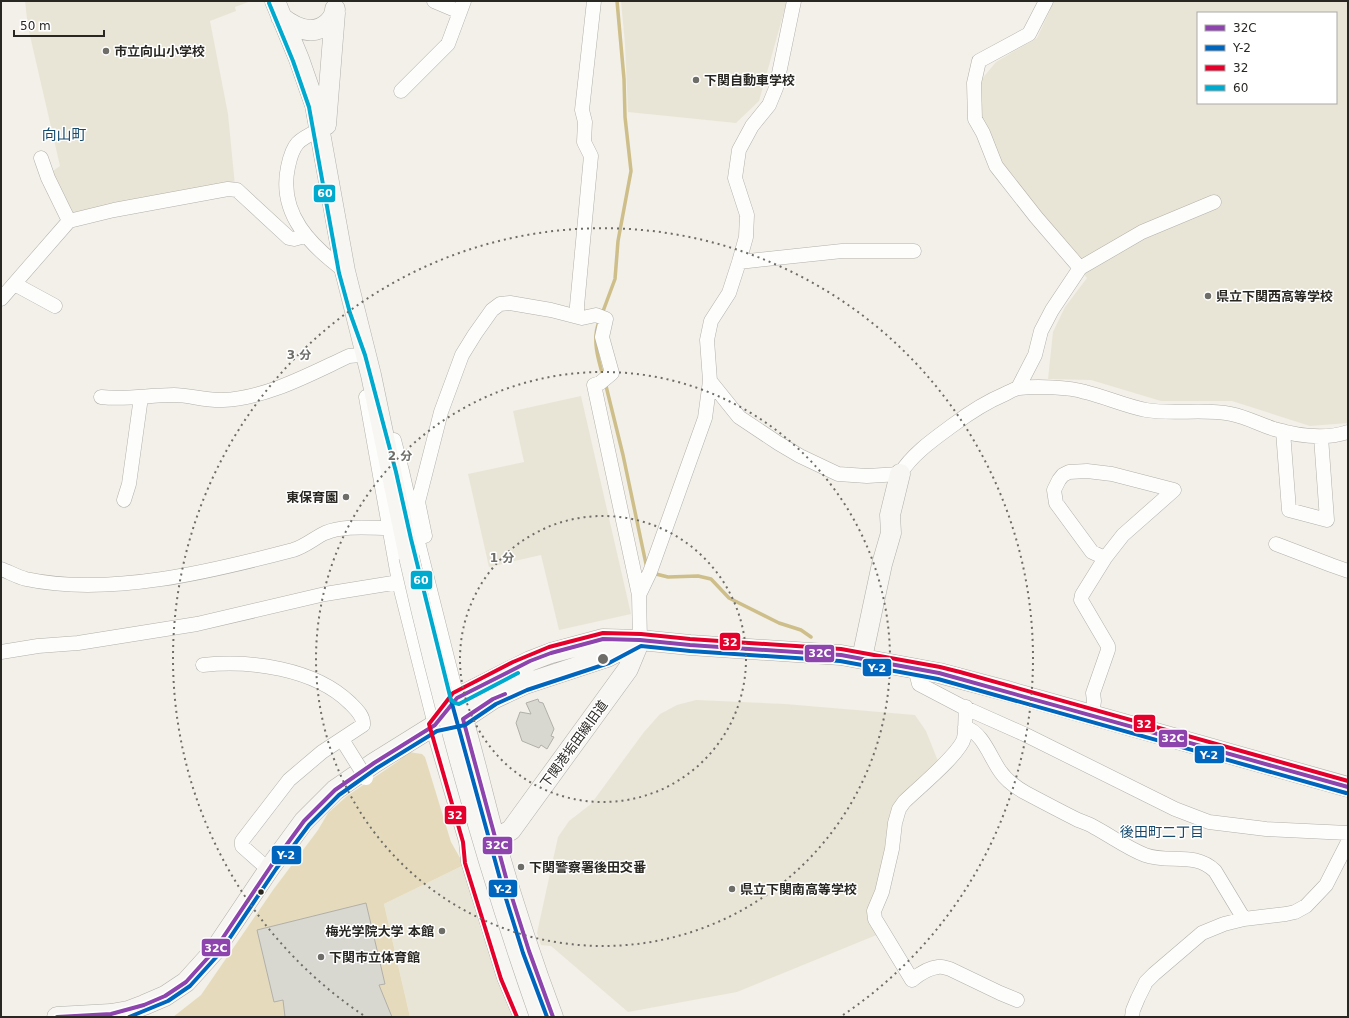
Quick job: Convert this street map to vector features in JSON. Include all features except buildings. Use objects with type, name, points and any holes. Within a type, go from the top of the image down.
[{"type":"street","points":[[401,91],[448,44],[462,7],[434,1]]},
{"type":"street","points":[[577,316],[591,156],[584,142],[585,122],[582,110],[594,1]]},
{"type":"street","points":[[585,122],[591,108],[600,1]]},
{"type":"street","points":[[640,595],[650,572],[705,418],[710,381],[708,340],[710,321],[729,293],[746,237],[747,215],[736,178],[739,150],[752,126],[769,105],[776,88],[794,1]]},
{"type":"street","points":[[1046,1],[1029,34],[979,61],[974,83],[976,119],[996,166],[1036,217],[1080,268]]},
{"type":"street","points":[[278,9],[293,26],[310,30],[318,29],[326,24],[336,7]]},
{"type":"street","points":[[324,152],[336,7]]},
{"type":"street","points":[[278,9],[299,59],[315,105],[345,271],[371,375],[409,556],[457,749],[500,900],[540,1017]]},
{"type":"street","points":[[319,130],[301,139],[294,147],[285,178],[286,195],[290,210],[296,223],[306,236],[333,263],[345,271]]},
{"type":"street","points":[[41,158],[48,178],[69,221]]},
{"type":"street","points":[[1,299],[69,221],[114,210],[228,189],[237,190],[289,238],[294,239],[306,236]]},
{"type":"street","points":[[1018,388],[1035,355],[1042,330],[1052,310],[1080,268],[1142,232],[1214,202]]},
{"type":"street","points":[[739,262],[842,251],[914,251]]},
{"type":"street","points":[[15,284],[55,306]]},
{"type":"street","points":[[417,538],[425,536],[418,502],[441,412],[450,392],[462,355],[492,310],[500,304],[510,303],[551,310],[582,318],[600,317],[606,319],[602,337],[612,373],[600,383],[594,385],[640,595],[640,640]]},
{"type":"street","points":[[356,311],[361,367],[399,582],[468,841],[474,869],[507,977],[524,1017]]},
{"type":"street","points":[[356,311],[371,353],[402,471],[457,698],[464,719],[495,839],[537,976],[553,1017]]},
{"type":"street","points":[[101,397],[118,399],[175,395],[222,400],[242,398],[276,388],[349,356],[360,355]]},
{"type":"street","points":[[710,381],[739,417],[800,456],[838,474],[867,476],[900,474]]},
{"type":"street","points":[[862,658],[882,564],[891,533],[890,515],[900,474],[912,458],[943,432],[972,411],[996,398],[1018,388],[1066,388],[1146,410],[1230,414],[1248,418],[1272,429],[1310,437],[1321,437],[1348,432]]},
{"type":"street","points":[[124,500],[129,484],[141,397]]},
{"type":"street","points":[[1283,431],[1289,510],[1327,520],[1321,437]]},
{"type":"street","points":[[1092,715],[1094,701],[1093,693],[1108,650],[1108,646],[1081,600],[1082,595],[1105,558],[1123,535],[1174,490],[1112,474],[1087,471],[1068,472],[1064,474],[1054,490],[1056,503],[1092,552],[1105,558]]},
{"type":"street","points":[[1,569],[25,579],[46,582],[90,585],[126,583],[180,576],[272,556],[300,548],[320,536],[338,529],[389,528]]},
{"type":"street","points":[[1276,544],[1348,571]]},
{"type":"street","points":[[1,652],[38,646],[78,643],[197,624],[325,594],[399,582]]},
{"type":"street","points":[[436,725],[457,698],[515,668],[551,653],[603,639],[640,640],[690,645],[841,655],[915,668],[973,682],[1348,787]]},
{"type":"street","points":[[57,1017],[117,1013],[144,1006],[165,996],[186,982],[214,951],[304,821],[335,790],[374,763],[436,725],[464,719],[493,700],[525,684],[562,670],[607,657],[640,640]]},
{"type":"street","name":"下関港垢田線旧道","points":[[495,839],[511,830],[590,723],[628,669],[640,640]]},
{"type":"street","points":[[203,665],[227,664],[267,667],[295,673],[326,685],[345,698],[359,712],[364,720],[363,725],[344,742],[322,752],[289,780],[242,841],[242,846],[269,870]]},
{"type":"street","points":[[915,668],[919,684],[961,706],[1024,734],[1175,809],[1209,822],[1266,829],[1348,833]]},
{"type":"street","points":[[966,707],[964,739],[957,750],[904,802],[899,809],[895,823],[892,850],[882,892],[874,911],[875,919],[912,980],[931,969],[942,967],[950,969],[1017,1000]]},
{"type":"street","points":[[965,727],[977,734],[1003,775],[1024,792],[1092,825],[1146,856],[1199,860],[1209,865],[1215,871],[1244,919]]},
{"type":"street","points":[[344,742],[366,778]]},
{"type":"street","points":[[1132,1017],[1133,1010],[1146,982],[1202,933],[1224,924],[1244,919],[1296,912],[1306,906],[1326,885],[1348,842]]},
{"type":"shaded area","points":[[25,1],[251,1],[235,7],[236,11],[210,21],[228,114],[235,186],[69,216],[50,173],[60,166],[28,27]]},
{"type":"shaded area","name":"下関自動車学校","points":[[621,1],[787,1],[759,101],[736,123],[628,112],[625,44]]},
{"type":"shaded area","points":[[1051,1],[1348,1],[1348,423],[1310,426],[1232,401],[1161,401],[1091,380],[1048,379],[1053,332],[1065,307],[1087,278],[1036,217],[983,133],[981,80],[996,62],[1037,38],[1050,10]]},
{"type":"shaded area","points":[[581,396],[631,614],[559,630],[541,555],[489,567],[468,474],[524,462],[513,411]]},
{"type":"shaded area","points":[[696,700],[785,704],[915,715],[926,731],[938,761],[896,807],[882,878],[879,934],[737,992],[628,1012],[551,946],[541,945],[537,933],[558,837],[569,821],[591,804],[644,732],[660,714],[677,705]]},
{"type":"shaded area","points":[[409,752],[422,754],[425,757],[451,842],[464,865],[384,904],[410,1017],[173,1017],[201,995],[273,890],[318,830],[328,813],[347,796],[397,762]]},
{"type":"shaded area","points":[[464,865],[480,927],[513,1017],[410,1017],[384,904]]},
{"type":"waterway","points":[[602,314],[615,279],[618,241],[631,171],[625,117],[624,79],[617,1]]},
{"type":"waterway","points":[[599,322],[596,342],[603,376]]},
{"type":"waterway","points":[[605,382],[623,455],[646,564]]},
{"type":"waterway","points":[[656,574],[668,577],[698,576],[711,579],[729,598],[779,623],[801,630],[811,637]]},
{"type":"transit line","name":"60","points":[[269,3],[293,61],[309,107],[339,273],[350,313],[365,355],[396,472],[451,700],[459,704],[518,673]]},
{"type":"transit line","name":"32","points":[[517,1017],[501,979],[465,863],[463,842],[429,724],[453,693],[513,662],[549,647],[603,633],[641,634],[690,639],[841,649],[960,672],[1348,781]]},
{"type":"transit line","name":"32C","points":[[57,1017],[111,1014],[144,1005],[165,996],[186,982],[214,951],[271,866],[304,821],[335,790],[374,763],[435,725],[457,698],[530,661],[551,653],[603,639],[640,640],[690,645],[841,655],[939,673],[1348,787]]},
{"type":"transit line","name":"Y-2","points":[[129,1017],[168,1001],[190,986],[219,954],[276,869],[309,825],[339,795],[377,768],[437,731],[465,725],[496,704],[527,690],[609,663],[641,646],[690,651],[840,661],[938,679],[1346,793]]},
{"type":"transit line","name":"32C","points":[[505,694],[493,699],[463,719],[508,885],[529,951],[553,1017]]},
{"type":"transit line","name":"Y-2","points":[[451,700],[502,886],[523,953],[547,1017]]},
{"type":"place","name":"市立向山小学校","points":[[106,51]]},
{"type":"place","name":"下関自動車学校","points":[[696,80]]},
{"type":"place","name":"県立下関西高等学校","points":[[1208,296]]},
{"type":"place","name":"東保育園","points":[[346,497]]},
{"type":"place","name":"下関警察署後田交番","points":[[521,867]]},
{"type":"place","name":"県立下関南高等学校","points":[[732,889]]},
{"type":"place","name":"梅光学院大学 本館","points":[[442,931]]},
{"type":"place","name":"下関市立体育館","points":[[321,957]]},
{"type":"district","name":"向山町","points":[[64,135]]},
{"type":"district","name":"後田町二丁目","points":[[1162,832]]}]
